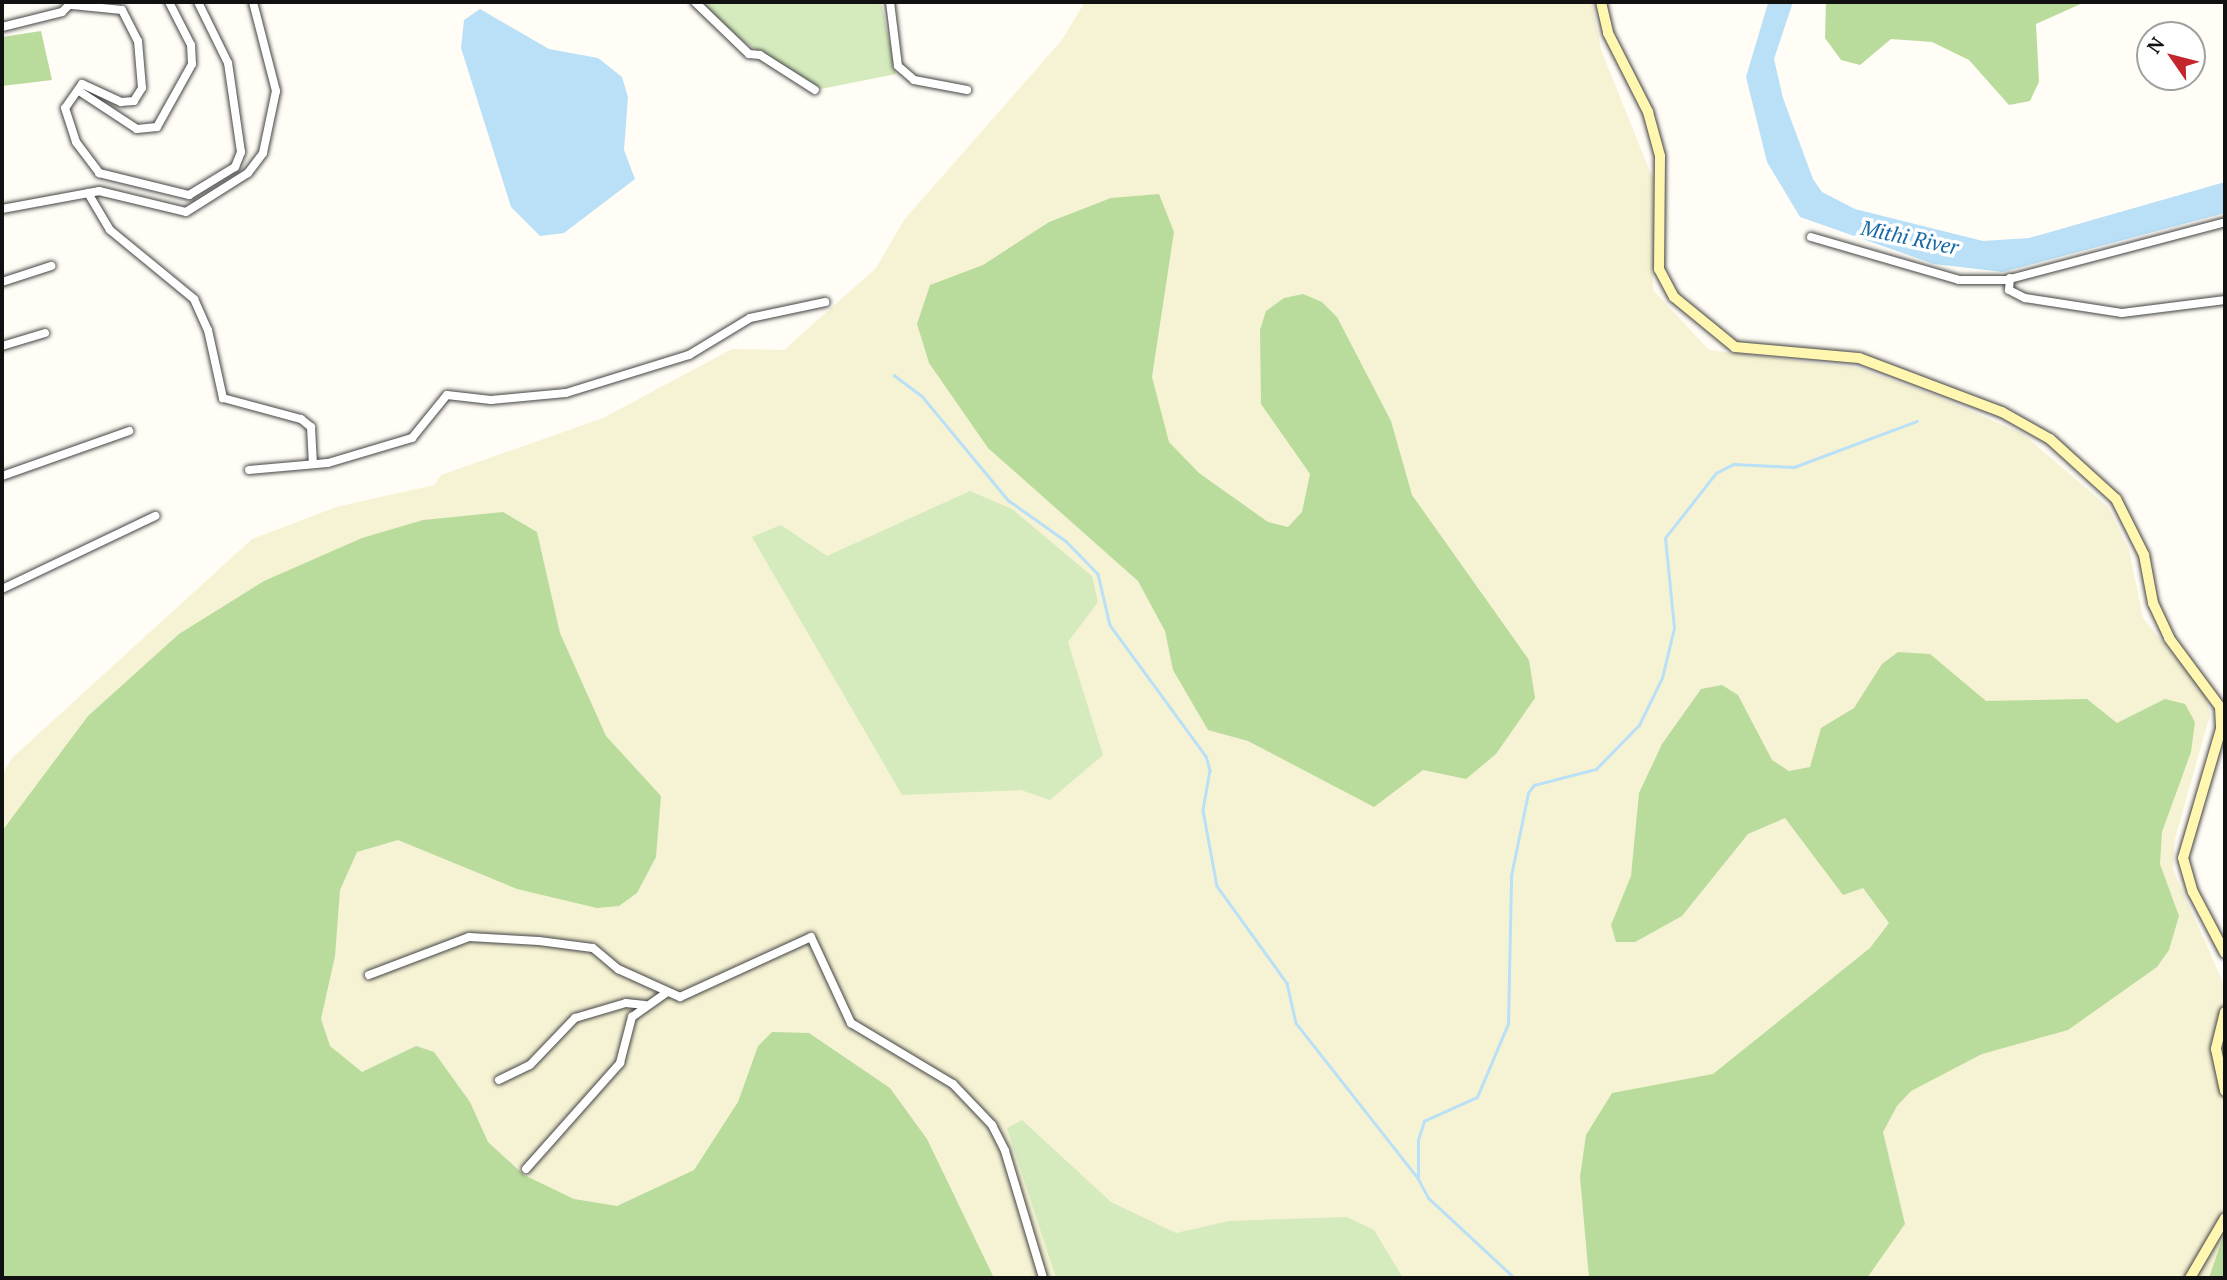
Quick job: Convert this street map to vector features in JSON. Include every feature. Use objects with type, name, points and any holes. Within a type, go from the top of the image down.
[{"type":"street","points":[[169,2],[191,45],[192,64],[157,127],[137,129],[82,83],[65,108],[76,142],[99,173],[189,195],[234,167],[241,152],[232,79],[198,2]]},
{"type":"street","points":[[2,209],[88,192],[124,192],[186,212],[248,173],[263,153],[276,91],[253,2]]},
{"type":"street","points":[[695,2],[749,54],[760,55],[815,90]]},
{"type":"street","points":[[890,2],[898,66],[914,80],[967,90]]},
{"type":"street","points":[[1601,2],[1608,33],[1648,112],[1660,156],[1659,269],[1674,297],[1735,347],[1859,358],[2002,412],[2050,439],[2116,499],[2144,555],[2153,603],[2169,638],[2220,707],[2221,729],[2183,858],[2193,892],[2225,953]]},
{"type":"street","points":[[2,27],[72,3],[101,4],[122,10],[138,41],[142,88],[134,101],[121,103],[91,92]]},
{"type":"street","points":[[88,192],[110,230],[194,299],[208,330],[223,398],[302,419],[311,427],[313,464]]},
{"type":"street","points":[[1811,237],[1959,280],[2011,278],[2225,222]]},
{"type":"street","points":[[2,282],[51,266]]},
{"type":"street","points":[[2011,278],[2009,290],[2025,298],[2122,313],[2225,300]]},
{"type":"street","points":[[249,470],[313,464],[412,438],[447,395],[491,400],[566,393],[689,355],[750,318],[825,302]]},
{"type":"street","points":[[2,346],[45,333]]},
{"type":"street","points":[[2,476],[129,431]]},
{"type":"street","points":[[2,589],[155,516]]},
{"type":"street","points":[[369,975],[481,937],[593,948],[666,993],[680,998],[811,937],[850,1023],[953,1084],[992,1125],[1005,1151],[1043,1278]]},
{"type":"street","points":[[526,1169],[620,1063],[632,1017],[645,1004],[666,993]]},
{"type":"street","points":[[499,1080],[530,1065],[575,1018],[626,1003],[645,1004]]},
{"type":"street","points":[[2225,1012],[2216,1049],[2225,1091]]},
{"type":"street","points":[[2190,1278],[2225,1217]]},
{"type":"shaded area","points":[[1085,2],[1592,2],[1601,50],[1653,179],[1653,290],[1709,350],[1858,368],[1936,396],[2023,434],[2108,507],[2129,550],[2143,618],[2206,695],[2210,715],[2175,839],[2173,870],[2225,987],[2225,1278],[2,1278],[2,775],[12,758],[252,539],[336,507],[434,485],[441,475],[603,418],[732,349],[784,350],[876,268],[904,220],[1061,41]]},
{"type":"green space","points":[[702,2],[881,2],[896,74],[821,89],[736,37]]},
{"type":"green space","points":[[1826,2],[2085,2],[2036,24],[2039,82],[2030,101],[2009,105],[1969,60],[1932,42],[1891,39],[1860,65],[1841,60],[1825,38]]},
{"type":"green space","points":[[41,31],[52,80],[2,86],[2,37]]},
{"type":"green space","points":[[1159,194],[1174,232],[1152,377],[1169,442],[1199,473],[1268,522],[1288,527],[1302,512],[1310,474],[1261,404],[1260,330],[1266,311],[1284,298],[1303,294],[1322,302],[1337,317],[1391,421],[1412,495],[1529,660],[1535,698],[1496,754],[1466,779],[1423,770],[1374,807],[1248,741],[1208,730],[1173,670],[1165,631],[1138,581],[988,448],[929,363],[917,324],[930,285],[983,265],[1049,222],[1111,198]]},
{"type":"green space","points":[[970,491],[1012,509],[1092,576],[1098,602],[1068,642],[1103,755],[1050,800],[1021,790],[902,795],[752,537],[781,525],[827,556]]},
{"type":"green space","points":[[503,512],[537,532],[560,633],[606,736],[661,796],[656,857],[637,893],[619,906],[597,908],[517,889],[398,840],[357,852],[340,890],[335,956],[321,1019],[330,1046],[362,1072],[416,1046],[434,1052],[470,1102],[488,1142],[524,1175],[574,1199],[617,1206],[694,1170],[738,1102],[758,1046],[772,1032],[809,1033],[890,1088],[927,1139],[994,1278],[2,1278],[2,831],[88,716],[179,634],[264,581],[362,538],[423,520]]},
{"type":"green space","points":[[1898,652],[1930,654],[1986,701],[2087,699],[2117,723],[2165,699],[2185,704],[2195,722],[2191,752],[2162,832],[2160,864],[2179,916],[2169,950],[2157,967],[2068,1030],[1982,1054],[1911,1091],[1897,1106],[1883,1132],[1905,1224],[1867,1278],[1589,1278],[1580,1177],[1586,1135],[1612,1093],[1713,1074],[1870,948],[1889,923],[1863,888],[1843,895],[1785,818],[1748,834],[1682,916],[1635,942],[1616,942],[1611,925],[1631,876],[1639,793],[1662,744],[1701,689],[1722,685],[1738,695],[1772,760],[1789,771],[1810,767],[1821,728],[1854,708],[1882,664]]},
{"type":"green space","points":[[1022,1120],[1111,1202],[1176,1233],[1229,1221],[1347,1217],[1374,1230],[1403,1278],[1056,1278],[1007,1128]]},
{"type":"green space","points":[[2225,1231],[2225,1278],[2209,1278]]},
{"type":"water","name":"Mithi River","points":[[1793,2],[1774,59],[1783,98],[1813,179],[1822,192],[1855,209],[1983,241],[2029,238],[2225,182],[2225,213],[2003,272],[1934,264],[1800,217],[1767,162],[1746,77],[1768,3]]},
{"type":"water","points":[[480,9],[549,49],[598,58],[622,77],[628,97],[624,150],[635,179],[564,233],[540,236],[511,207],[461,48],[464,20]]},
{"type":"waterway","points":[[894,375],[922,396],[1008,500],[1066,541],[1098,574],[1110,625],[1206,756],[1210,770],[1203,810],[1217,886],[1287,983],[1296,1023],[1418,1178]]},
{"type":"waterway","points":[[1514,1278],[1428,1198],[1418,1179],[1418,1140],[1424,1121],[1477,1097],[1508,1024],[1511,876],[1528,793],[1534,785],[1596,769],[1639,725],[1662,678],[1674,628],[1665,538],[1716,473],[1734,464],[1794,467],[1917,421]]}]
